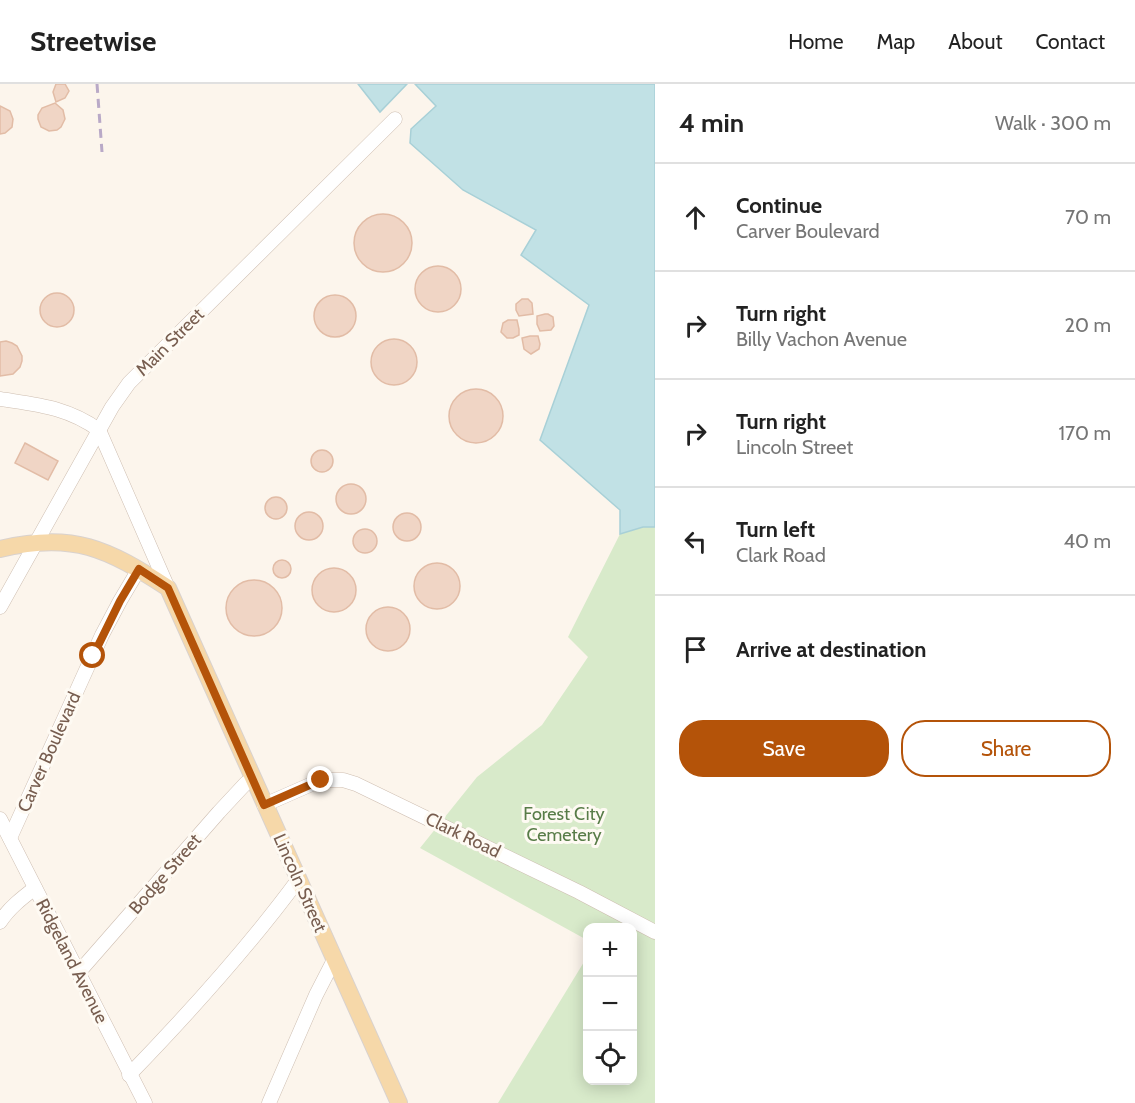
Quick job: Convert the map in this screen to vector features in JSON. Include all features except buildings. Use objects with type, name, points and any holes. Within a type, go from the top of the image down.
[{"type":"main road","points":[[0,549],[36,542],[64,542],[90,547],[113,555],[168,588]]},
{"type":"main road","name":"Lincoln Street","points":[[168,588],[399,1103]]},
{"type":"street","name":"Main Street","points":[[0,607],[121,394],[138,374],[395,119]]},
{"type":"street","points":[[0,399],[61,409],[76,415],[99,430]]},
{"type":"street","name":"Lincoln Street","points":[[99,430],[168,588]]},
{"type":"street","name":"Carver Boulevard","points":[[10,838],[102,635],[139,569]]},
{"type":"street","name":"Bodge Street","points":[[79,972],[219,812],[246,783],[254,779]]},
{"type":"street","name":"Clark Road","points":[[264,805],[321,780],[344,780],[459,833],[655,932]]},
{"type":"street","name":"Ridgeland Avenue","points":[[0,819],[145,1103]]},
{"type":"street","points":[[129,1075],[168,1035],[244,949],[298,880]]},
{"type":"street","points":[[0,922],[13,905],[35,888]]},
{"type":"street","points":[[268,1103],[334,960]]},
{"type":"green space","name":"Forest City Cemetery","points":[[415,84],[655,222],[655,1103],[498,1103],[583,964],[583,1085],[637,1085],[637,923],[583,923],[583,938],[420,848],[477,777],[542,725],[588,657],[568,637],[620,534],[620,510],[540,440],[589,305],[521,255],[536,230],[463,190],[410,143],[411,129],[436,106]]},
{"type":"water","points":[[358,84],[407,84],[380,112]]},
{"type":"water","points":[[415,84],[655,84],[655,527],[643,527],[620,534],[620,510],[540,440],[589,305],[521,255],[536,230],[463,190],[410,143],[411,129],[436,106]]},
{"type":"railway","points":[[97,84],[102,152]]},
{"type":"route","points":[[93,656],[102,635],[139,569],[168,588],[264,805],[321,780]]}]
